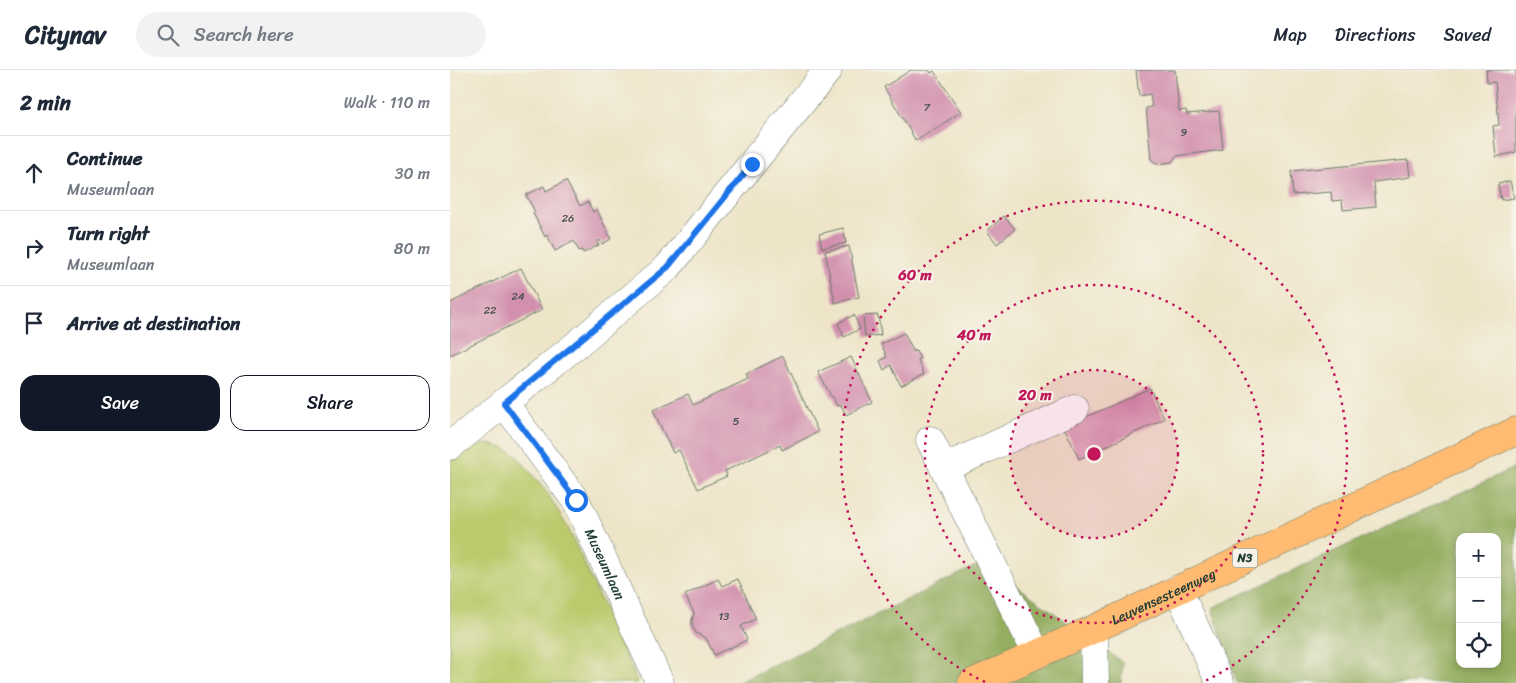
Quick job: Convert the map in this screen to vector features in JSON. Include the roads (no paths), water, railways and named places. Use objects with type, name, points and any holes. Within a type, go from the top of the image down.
[{"type":"main road","name":"Leuvensesteenweg","points":[[972,683],[1094,629],[1516,431]]},
{"type":"street","points":[[450,446],[668,267],[828,70]]},
{"type":"street","name":"Museumlaan","points":[[504,403],[576,500],[660,683]]},
{"type":"street","points":[[944,468],[1075,409]]},
{"type":"street","points":[[930,440],[1037,654]]},
{"type":"street","points":[[1178,589],[1220,683]]},
{"type":"street","points":[[1094,629],[1095,683]]}]
